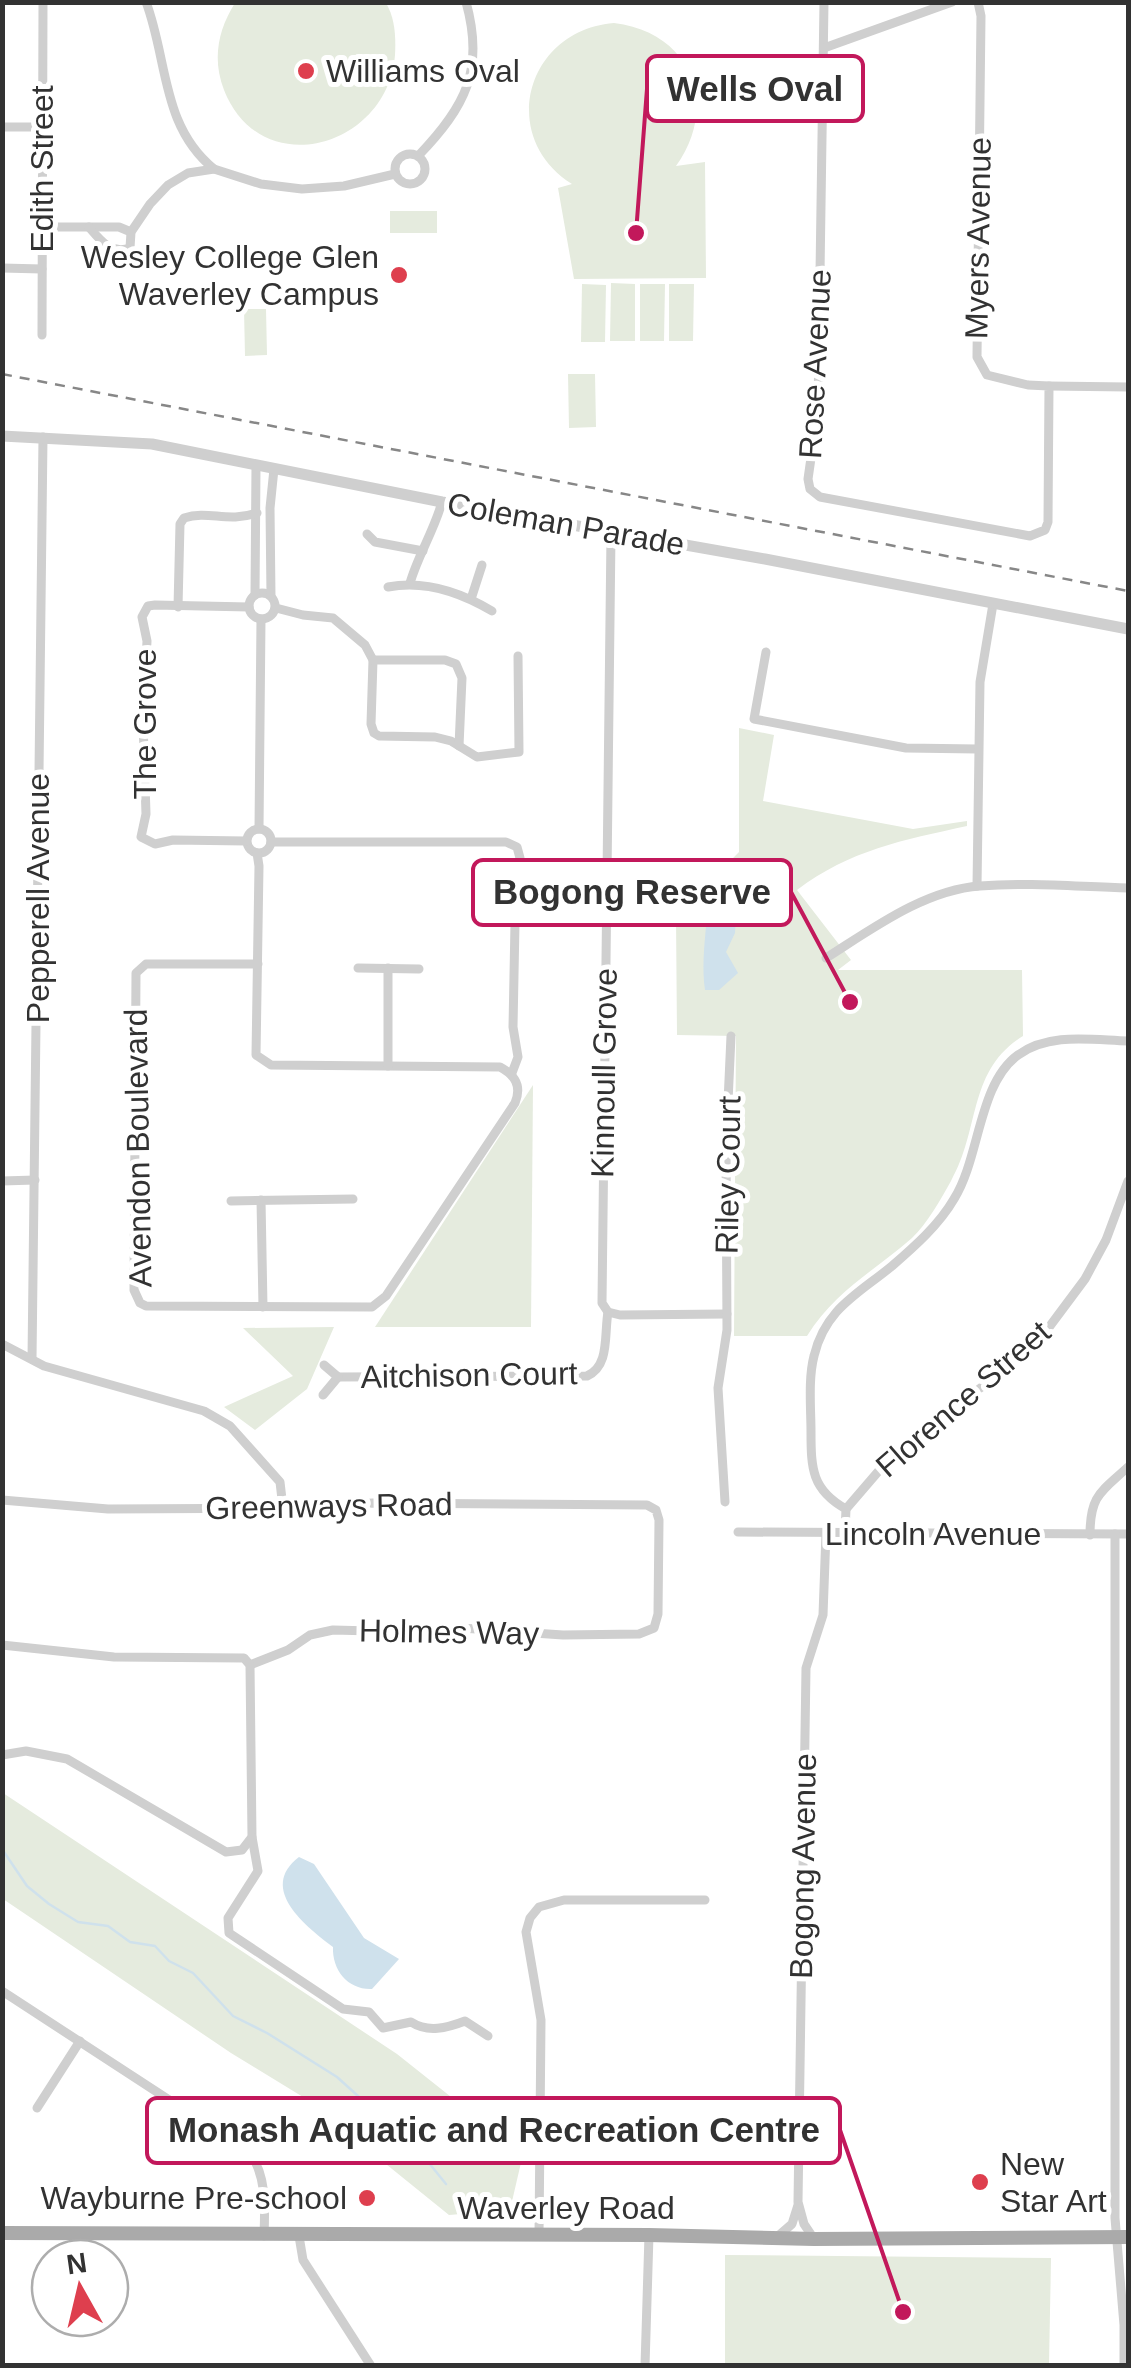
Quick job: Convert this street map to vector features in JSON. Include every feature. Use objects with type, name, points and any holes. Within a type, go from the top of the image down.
[{"type":"main road","name":"Waverley Road","points":[[2,2232],[814,2239],[1122,2237]]},
{"type":"street","name":"Edith Street","points":[[42,335],[43,2]]},
{"type":"street","points":[[146,2],[156,27],[168,96],[177,120],[190,144],[214,169]]},
{"type":"street","points":[[419,155],[452,118],[470,81],[474,54],[466,2]]},
{"type":"street","name":"Rose Avenue","points":[[824,2],[818,409],[810,489],[820,497],[1039,535],[1048,522],[1050,386]]},
{"type":"street","points":[[824,48],[952,2]]},
{"type":"street","name":"Myers Avenue","points":[[978,2],[981,16],[976,358],[986,375],[1028,385],[1128,388]]},
{"type":"street","points":[[2,127],[43,127]]},
{"type":"street","points":[[408,154],[419,155],[426,169],[418,182],[403,183],[395,174],[397,160],[408,154]]},
{"type":"street","points":[[89,227],[103,243],[122,251],[130,248],[131,232],[150,204],[168,185],[188,173],[214,169],[262,184],[302,189],[344,186],[395,174]]},
{"type":"street","points":[[42,228],[119,227],[131,232]]},
{"type":"street","points":[[2,268],[42,269]]},
{"type":"street","name":"Coleman Parade","points":[[2,436],[152,444],[1128,629]]},
{"type":"street","name":"Pepperell Avenue","points":[[32,1359],[44,437]]},
{"type":"street","points":[[256,466],[255,595],[249,608],[260,620]]},
{"type":"street","points":[[274,469],[270,508],[271,596],[276,608]]},
{"type":"street","points":[[410,583],[433,533],[442,502]]},
{"type":"street","points":[[178,608],[180,524],[184,518],[240,519],[257,514]]},
{"type":"street","points":[[367,534],[375,542],[422,551]]},
{"type":"street","name":"Kinnoull Grove","points":[[608,1312],[602,1303],[602,1291],[611,534]]},
{"type":"street","points":[[471,598],[482,565]]},
{"type":"street","points":[[388,588],[410,583],[471,598],[492,611]]},
{"type":"street","points":[[255,595],[271,596]]},
{"type":"street","points":[[978,886],[980,682],[994,604]]},
{"type":"street","name":"The Grove","points":[[246,841],[173,840],[155,844],[141,838],[146,814],[143,721],[147,641],[142,617],[148,606],[249,608]]},
{"type":"street","points":[[260,620],[271,616],[276,608]]},
{"type":"street","points":[[276,608],[303,616],[333,618],[366,645],[373,660],[374,733],[435,736],[476,757],[519,752],[518,656]]},
{"type":"street","points":[[259,829],[260,620]]},
{"type":"street","points":[[766,652],[754,718],[906,748],[977,749]]},
{"type":"street","points":[[373,660],[444,660],[456,664],[462,678],[459,746]]},
{"type":"street","points":[[259,829],[266,832],[271,842],[268,850],[257,853],[250,850],[246,841],[249,833],[259,829]]},
{"type":"street","points":[[257,853],[256,1055],[263,1062],[500,1067],[512,1073],[518,1057],[514,1028],[516,870],[520,858],[517,847],[506,842],[271,842]]},
{"type":"street","points":[[826,958],[907,910],[978,886],[1128,888]]},
{"type":"street","name":"Avendon Boulevard","points":[[258,964],[146,964],[136,973],[134,1290],[146,1306],[379,1304],[515,1103],[518,1087],[512,1073]]},
{"type":"street","points":[[358,968],[418,969]]},
{"type":"street","points":[[388,968],[388,1066]]},
{"type":"street","name":"Riley Court","points":[[725,1502],[718,1388],[727,1314],[726,1146],[731,1036]]},
{"type":"street","points":[[846,1533],[846,1509],[827,1499],[814,1475],[811,1456],[813,1357],[824,1330],[842,1304],[920,1241],[953,1201],[970,1168],[994,1084],[1013,1058],[1030,1046],[1049,1040],[1128,1041]]},
{"type":"street","points":[[2,1181],[35,1180]]},
{"type":"street","name":"Florence Street","points":[[846,1509],[895,1452],[1012,1365],[1044,1334],[1084,1279],[1106,1240],[1128,1186]]},
{"type":"street","points":[[231,1200],[353,1199]]},
{"type":"street","points":[[261,1200],[262,1307]]},
{"type":"street","points":[[608,1312],[727,1314]]},
{"type":"street","name":"Aitchison Court","points":[[324,1364],[338,1376],[587,1376],[599,1371],[603,1362],[608,1312]]},
{"type":"street","points":[[2,1344],[44,1366],[204,1411],[224,1421],[280,1482],[283,1508]]},
{"type":"street","name":"Aitchison Court","points":[[322,1395],[338,1376]]},
{"type":"street","points":[[1090,1534],[1090,1509],[1100,1493],[1128,1468]]},
{"type":"street","name":"Greenways Road","points":[[2,1500],[108,1509],[393,1503],[646,1505],[656,1510],[660,1520],[654,1628]]},
{"type":"street","name":"Lincoln Avenue","points":[[738,1532],[1128,1534]]},
{"type":"street","name":"Bogong Avenue","points":[[814,2239],[804,2224],[798,2202],[806,1668],[823,1615],[826,1533]]},
{"type":"street","points":[[1115,1534],[1124,2366]]},
{"type":"street","name":"Holmes Way","points":[[250,1665],[279,1654],[310,1635],[334,1630],[412,1632],[461,1628],[563,1635],[639,1634],[654,1628]]},
{"type":"street","points":[[2,1644],[114,1657],[236,1656],[250,1665],[252,1837],[258,1871],[228,1918],[229,1933],[343,2009],[369,2012],[383,2028],[411,2022],[421,2028],[448,2028],[465,2021],[488,2036]]},
{"type":"street","points":[[2,1755],[26,1751],[67,1759],[226,1852],[242,1850],[252,1837]]},
{"type":"street","points":[[539,2235],[542,2020],[526,1932],[530,1918],[539,1907],[564,1900],[705,1900]]},
{"type":"street","points":[[2,1991],[249,2152],[259,2164],[264,2236]]},
{"type":"street","points":[[37,2108],[80,2042]]},
{"type":"street","points":[[776,2238],[792,2224],[798,2202]]},
{"type":"street","points":[[646,2366],[648,2235]]},
{"type":"street","points":[[299,2236],[303,2260],[371,2366]]},
{"type":"shaded area","name":"Williams Oval","points":[[235,3],[386,3],[394,28],[395,55],[387,87],[371,112],[348,131],[321,142],[293,144],[265,137],[242,119],[224,90],[218,67],[221,34]]},
{"type":"shaded area","points":[[614,23],[641,29],[662,41],[679,56],[690,75],[696,96],[696,119],[676,166],[705,162],[706,278],[574,279],[558,188],[572,184],[549,164],[535,140],[529,114],[532,88],[542,65],[560,44],[584,30]]},
{"type":"shaded area","points":[[390,211],[437,211],[437,233],[390,233]]},
{"type":"shaded area","points":[[611,283],[635,284],[635,341],[610,341]]},
{"type":"shaded area","points":[[582,284],[606,285],[605,342],[581,342]]},
{"type":"shaded area","points":[[640,284],[665,284],[664,341],[640,341]]},
{"type":"shaded area","points":[[669,284],[694,284],[693,341],[669,341]]},
{"type":"shaded area","points":[[244,309],[266,309],[267,355],[245,356]]},
{"type":"shaded area","points":[[568,374],[595,374],[596,427],[569,428]]},
{"type":"shaded area","points":[[739,728],[774,735],[763,801],[913,829],[967,821],[967,826],[857,856],[797,890],[851,960],[838,970],[1022,970],[1023,1036],[992,1066],[960,1161],[943,1196],[918,1232],[842,1294],[807,1336],[734,1336],[736,1036],[677,1035],[676,916],[739,852]]},
{"type":"shaded area","points":[[533,1085],[531,1327],[375,1327]]},
{"type":"shaded area","points":[[334,1327],[307,1389],[255,1430],[224,1407],[293,1376],[243,1328]]},
{"type":"shaded area","points":[[3,1793],[397,2054],[523,2154],[510,2210],[449,2215],[303,2097],[3,1899]]},
{"type":"shaded area","points":[[725,2255],[1051,2258],[1049,2365],[725,2365]]},
{"type":"water","points":[[736,912],[735,933],[726,952],[738,973],[719,990],[705,990],[706,927],[719,917]]},
{"type":"water","points":[[299,1857],[314,1864],[364,1938],[399,1959],[372,1989],[356,1986],[343,1977],[335,1963],[333,1947],[290,1906],[283,1882],[287,1869]]},
{"type":"waterway","points":[[2,1849],[27,1886],[49,1904],[78,1922],[108,1926],[130,1942],[155,1946],[169,1961],[193,1973],[233,2016],[337,2077],[420,2152],[446,2184]]},
{"type":"railway","points":[[2,374],[1128,591]]},
{"type":"place","name":"Williams Oval","points":[[306,71]]},
{"type":"place","name":"Wells Oval","points":[[636,233]]},
{"type":"place","name":"Wesley College Glen Waverley Campus","points":[[399,275]]},
{"type":"place","name":"Bogong Reserve","points":[[850,1002]]},
{"type":"place","name":"New Star Art","points":[[980,2182]]},
{"type":"place","name":"Wayburne Pre-school","points":[[367,2198]]},
{"type":"place","name":"Monash Aquatic and Recreation Centre","points":[[903,2312]]}]
